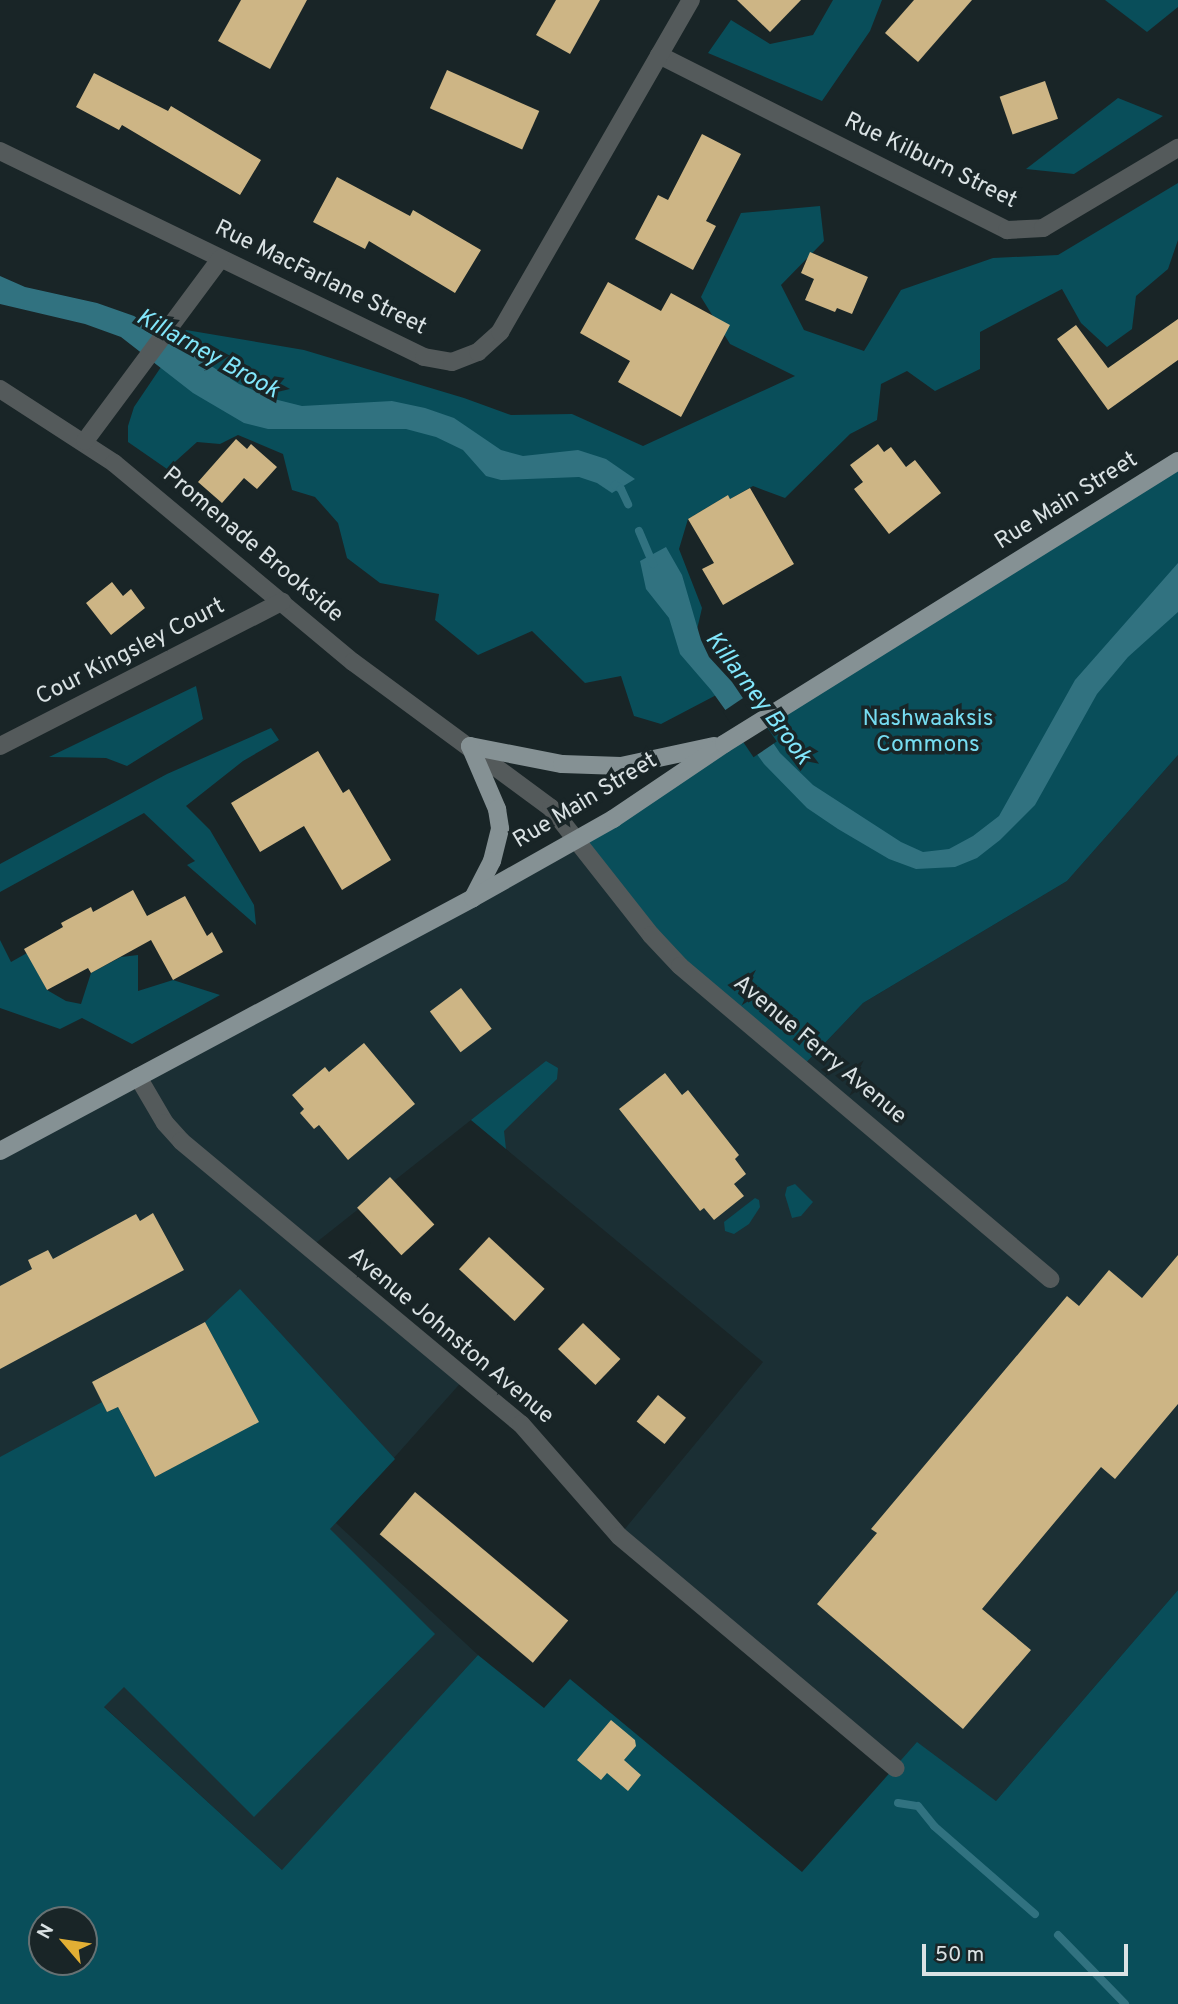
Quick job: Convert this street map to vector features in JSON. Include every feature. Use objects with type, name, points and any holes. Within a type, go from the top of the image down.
[{"type":"main road","name":"Rue Main Street","points":[[0,1151],[473,898],[613,819],[724,744],[1178,461]]},
{"type":"main road","points":[[470,746],[562,764],[621,766],[724,744]]},
{"type":"main road","points":[[470,746],[496,809],[500,829],[492,861],[473,898]]},
{"type":"street","name":"Rue MacFarlane Street","points":[[0,151],[424,356],[452,362],[478,352],[499,332],[691,0]]},
{"type":"street","name":"Rue Kilburn Street","points":[[659,55],[1007,230],[1043,228],[1178,148]]},
{"type":"street","points":[[85,441],[220,259]]},
{"type":"street","name":"Promenade Brookside","points":[[0,389],[85,441],[353,662],[551,808],[576,840]]},
{"type":"street","name":"Cour Kingsley Court","points":[[0,746],[282,602]]},
{"type":"street","name":"Avenue Ferry Avenue","points":[[576,840],[651,935],[680,965],[1051,1279]]},
{"type":"street","name":"Avenue Johnston Avenue","points":[[138,1077],[165,1123],[181,1141],[521,1424],[619,1536],[895,1768]]},
{"type":"shaded area","points":[[0,276],[25,287],[97,303],[134,316],[239,384],[274,399],[302,406],[392,401],[425,408],[454,418],[501,450],[523,456],[578,450],[606,459],[635,479],[612,493],[597,483],[579,477],[501,480],[486,476],[463,450],[436,437],[406,429],[268,429],[244,423],[193,393],[121,337],[85,324],[0,304]]},
{"type":"shaded area","points":[[666,547],[682,575],[701,640],[709,657],[732,682],[780,753],[813,785],[901,842],[923,852],[949,849],[973,836],[999,816],[1075,680],[1178,563],[1178,612],[1128,657],[1097,694],[1035,805],[1000,840],[977,858],[955,867],[916,869],[889,859],[807,808],[764,764],[711,690],[680,654],[669,618],[646,589],[640,561]]},
{"type":"shaded area","points":[[1178,755],[1178,1590],[996,1801],[968,1783],[895,1768],[619,1536],[763,1362],[471,1120],[308,1249],[465,1378],[336,1523],[478,1655],[283,1871],[26,1635],[0,1643],[0,1151],[576,840],[801,1068],[863,1003],[1067,881]]},
{"type":"green space","points":[[833,0],[882,0],[870,31],[822,101],[708,53],[731,20],[770,44],[813,35]]},
{"type":"green space","points":[[1105,0],[1178,0],[1178,7],[1147,32]]},
{"type":"green space","points":[[1118,98],[1163,116],[1074,174],[1026,169]]},
{"type":"green space","points":[[1178,183],[1178,240],[1168,269],[1136,296],[1132,329],[1107,347],[1081,323],[1062,289],[980,332],[980,369],[935,391],[907,371],[881,384],[877,420],[850,434],[785,498],[753,486],[730,499],[728,495],[688,519],[679,549],[702,608],[692,651],[724,691],[661,724],[634,716],[621,676],[585,683],[532,631],[478,655],[435,620],[439,594],[380,583],[347,558],[338,523],[315,497],[292,490],[283,454],[238,435],[220,444],[197,442],[167,469],[128,442],[128,426],[134,407],[186,330],[304,350],[464,398],[511,415],[572,414],[643,446],[795,376],[730,344],[701,297],[741,213],[820,206],[824,241],[781,285],[804,330],[864,351],[901,290],[993,258],[1058,255]]},
{"type":"green space","name":"Nashwaaksis Commons","points":[[1178,461],[1178,755],[1067,881],[863,1003],[801,1068],[680,965],[576,840]]},
{"type":"green space","points":[[196,686],[203,719],[127,766],[106,758],[49,757]]},
{"type":"green space","points":[[271,728],[279,740],[243,761],[186,806],[210,830],[254,905],[256,925],[187,865],[195,861],[144,813],[0,892],[0,864],[167,774]]},
{"type":"green space","points":[[0,940],[11,962],[27,953],[47,990],[66,1001],[81,1004],[91,973],[121,957],[138,955],[138,991],[173,980],[220,995],[132,1044],[82,1018],[60,1029],[0,1008]]},
{"type":"green space","points":[[546,1061],[558,1068],[557,1079],[504,1131],[506,1149],[471,1120]]},
{"type":"green space","points":[[795,1184],[813,1202],[801,1216],[792,1218],[785,1195],[787,1187]]},
{"type":"green space","points":[[755,1198],[759,1200],[760,1207],[749,1224],[734,1234],[725,1231],[724,1222]]},
{"type":"green space","points":[[240,1289],[395,1459],[330,1529],[435,1634],[254,1817],[124,1687],[104,1707],[282,1870],[478,1655],[544,1708],[570,1679],[802,1872],[917,1742],[996,1801],[1178,1590],[1178,2004],[0,2004],[0,1457],[102,1402],[107,1412],[118,1407],[155,1477],[258,1421],[205,1322]]},
{"type":"pier","points":[[746,696],[777,742],[754,757],[723,712]]},
{"type":"building","points":[[241,0],[307,0],[270,69],[218,41]]},
{"type":"building","points":[[556,0],[600,0],[570,54],[536,35]]},
{"type":"building","points":[[737,0],[801,0],[770,32]]},
{"type":"building","points":[[914,0],[972,0],[918,62],[885,33]]},
{"type":"building","points":[[447,70],[539,111],[522,149],[430,108]]},
{"type":"building","points":[[94,73],[168,111],[171,106],[261,160],[240,195],[122,125],[119,130],[76,107]]},
{"type":"building","points":[[1045,81],[1058,119],[1013,134],[1000,97]]},
{"type":"building","points":[[702,134],[741,154],[706,221],[716,226],[693,270],[635,239],[658,195],[668,200]]},
{"type":"building","points":[[337,177],[410,216],[413,210],[481,250],[455,293],[369,241],[365,249],[313,222]]},
{"type":"building","points":[[810,252],[868,277],[852,314],[837,308],[835,312],[805,300],[814,279],[801,273]]},
{"type":"building","points":[[608,282],[661,311],[671,293],[730,325],[681,417],[618,382],[630,361],[580,333]]},
{"type":"building","points":[[1178,319],[1178,360],[1108,410],[1057,339],[1076,325],[1108,368]]},
{"type":"building","points":[[236,439],[247,449],[251,444],[277,467],[257,489],[244,478],[222,503],[198,482]]},
{"type":"building","points":[[878,444],[884,452],[891,447],[906,467],[915,460],[941,493],[889,534],[854,489],[863,482],[850,465]]},
{"type":"building","points":[[750,488],[794,564],[723,605],[702,569],[714,563],[688,519],[728,495],[730,499]]},
{"type":"building","points":[[112,582],[123,596],[131,589],[145,608],[111,635],[86,603]]},
{"type":"building","points":[[318,751],[343,793],[349,789],[391,860],[342,890],[304,826],[260,852],[231,803]]},
{"type":"building","points":[[133,890],[147,916],[185,896],[207,936],[212,932],[223,952],[173,980],[151,940],[91,973],[88,968],[47,990],[24,949],[63,927],[61,923],[91,907],[93,912]]},
{"type":"building","points":[[461,988],[492,1029],[461,1052],[430,1011]]},
{"type":"building","points":[[364,1043],[415,1104],[348,1160],[319,1125],[314,1129],[300,1113],[304,1109],[292,1095],[325,1067],[329,1072]]},
{"type":"building","points":[[665,1073],[682,1095],[688,1090],[739,1155],[735,1159],[746,1174],[734,1184],[744,1196],[714,1220],[704,1208],[700,1211],[619,1109]]},
{"type":"building","points":[[390,1177],[434,1225],[401,1255],[357,1208]]},
{"type":"building","points":[[153,1213],[184,1270],[0,1369],[0,1286],[32,1269],[28,1260],[48,1250],[53,1259],[136,1214],[140,1221]]},
{"type":"building","points":[[489,1237],[545,1289],[515,1321],[459,1269]]},
{"type":"building","points":[[1178,1255],[1178,1404],[1115,1479],[1101,1467],[982,1609],[1031,1650],[963,1729],[817,1604],[877,1533],[871,1529],[1067,1296],[1079,1306],[1109,1270],[1142,1298]]},
{"type":"building","points":[[205,1322],[259,1422],[155,1477],[118,1407],[107,1412],[92,1382]]},
{"type":"building","points":[[583,1323],[620,1359],[595,1385],[558,1349]]},
{"type":"building","points":[[658,1395],[686,1418],[665,1444],[637,1421]]},
{"type":"building","points":[[415,1492],[568,1621],[533,1663],[380,1534]]},
{"type":"building","points":[[611,1720],[635,1740],[636,1746],[624,1760],[641,1775],[628,1791],[607,1773],[601,1780],[577,1760]]},
{"type":"waterway","name":"Killarney Brook","points":[[615,485],[621,489],[628,504]]},
{"type":"waterway","name":"Killarney Brook","points":[[639,531],[653,564]]},
{"type":"waterway","points":[[898,1803],[918,1806],[934,1826],[1035,1914]]},
{"type":"waterway","points":[[1058,1935],[1125,2004]]}]
